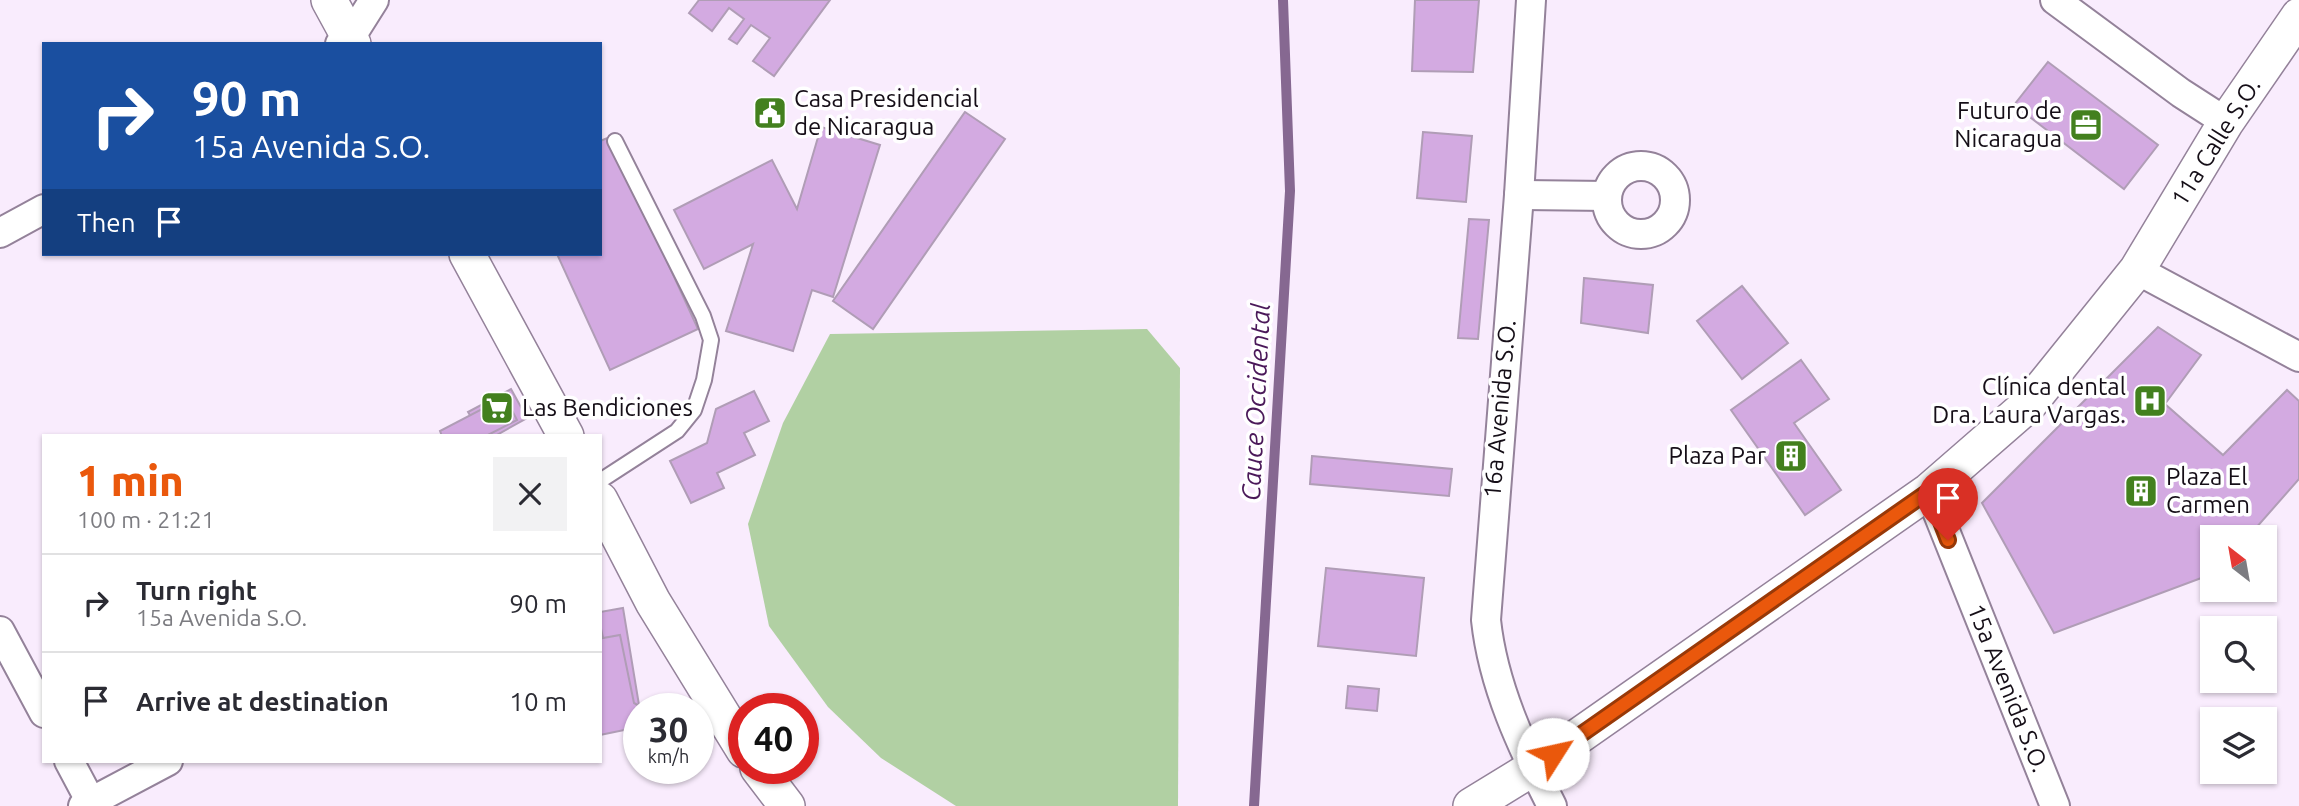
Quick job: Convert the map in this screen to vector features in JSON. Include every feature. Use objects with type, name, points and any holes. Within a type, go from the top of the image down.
[{"type":"street","points":[[329,0],[347,42]]},
{"type":"street","points":[[347,42],[374,0]]},
{"type":"street","name":"16a Avenida S.O.","points":[[1531,0],[1519,195],[1505,340],[1486,620],[1489,651],[1499,687],[1552,806]]},
{"type":"street","points":[[2055,0],[2171,86],[2226,122]]},
{"type":"street","name":"11a Calle S.O.","points":[[1471,806],[1533,768],[1929,491],[2029,404],[2137,270],[2226,122],[2299,16]]},
{"type":"street","points":[[1519,195],[1607,196]]},
{"type":"street","points":[[0,233],[42,210]]},
{"type":"street","points":[[468,256],[565,434]]},
{"type":"street","points":[[2137,270],[2299,356]]},
{"type":"street","name":"15a Avenida S.O.","points":[[1929,491],[2055,806]]},
{"type":"street","points":[[605,519],[728,724]]},
{"type":"street","points":[[0,631],[42,709]]},
{"type":"street","points":[[70,763],[89,805],[164,763]]},
{"type":"street","points":[[770,784],[787,806]]},
{"type":"lane","points":[[602,480],[677,431],[694,410],[704,380],[711,340],[703,316],[615,141]]},
{"type":"green space","points":[[1147,329],[1180,368],[1178,806],[956,806],[881,758],[828,707],[769,626],[748,524],[783,423],[830,334]]},
{"type":"building","points":[[699,0],[830,0],[774,76],[753,61],[770,38],[751,25],[737,44],[729,39],[744,19],[729,8],[712,31],[689,13]]},
{"type":"building","points":[[1415,0],[1479,0],[1473,72],[1412,71]]},
{"type":"building","name":"Futuro de Nicaragua","points":[[2048,62],[2158,145],[2124,189],[2014,105]]},
{"type":"building","points":[[965,112],[1005,139],[873,329],[833,301]]},
{"type":"building","points":[[821,127],[880,145],[833,297],[812,290],[793,351],[726,331],[753,244],[704,269],[674,210],[772,160],[797,209]]},
{"type":"building","points":[[1423,132],[1472,136],[1466,202],[1417,198]]},
{"type":"building","points":[[610,137],[698,329],[610,370],[558,256],[602,256],[602,140]]},
{"type":"building","points":[[1469,219],[1489,220],[1478,339],[1458,338]]},
{"type":"building","points":[[1584,278],[1653,285],[1648,333],[1581,323]]},
{"type":"building","points":[[1742,286],[1788,343],[1742,379],[1697,321]]},
{"type":"building","name":"Plaza El Carmen","points":[[2158,327],[2201,355],[2165,404],[2223,455],[2287,390],[2299,401],[2299,479],[2259,525],[2200,525],[2200,578],[2054,633],[1982,503]]},
{"type":"building","name":"Plaza Par","points":[[1801,360],[1829,399],[1794,423],[1841,490],[1805,515],[1731,410]]},
{"type":"building","name":"Las Bendiciones","points":[[511,389],[527,418],[499,434],[481,434],[468,412]]},
{"type":"building","points":[[754,391],[769,421],[744,433],[755,455],[717,473],[724,488],[691,503],[670,461],[707,443],[716,409]]},
{"type":"building","name":"Las Bendiciones","points":[[505,397],[517,420],[490,434],[441,434],[440,431]]},
{"type":"building","points":[[1312,456],[1452,469],[1449,496],[1310,484]]},
{"type":"building","points":[[1326,568],[1424,578],[1416,656],[1318,646]]},
{"type":"building","points":[[623,608],[637,693],[623,693],[623,708],[602,712],[602,612]]},
{"type":"building","points":[[602,633],[603,638],[620,635],[632,693],[623,693],[623,730],[602,735]]},
{"type":"building","points":[[1348,686],[1379,689],[1377,711],[1346,708]]},
{"type":"waterway","name":"Cauce Occidental","points":[[1254,806],[1290,191],[1283,0]]},
{"type":"place","name":"Casa Presidencial de Nicaragua","points":[[770,113]]},
{"type":"place","name":"Futuro de Nicaragua","points":[[2086,125]]},
{"type":"place","name":"Clínica dental Dra. Laura Vargas.","points":[[2150,401]]},
{"type":"place","name":"Las Bendiciones","points":[[497,408]]},
{"type":"place","name":"Plaza Par","points":[[1791,456]]},
{"type":"place","name":"Plaza El Carmen","points":[[2141,491]]},
{"type":"route","points":[[1553,754],[1929,491],[1948,540]]}]
